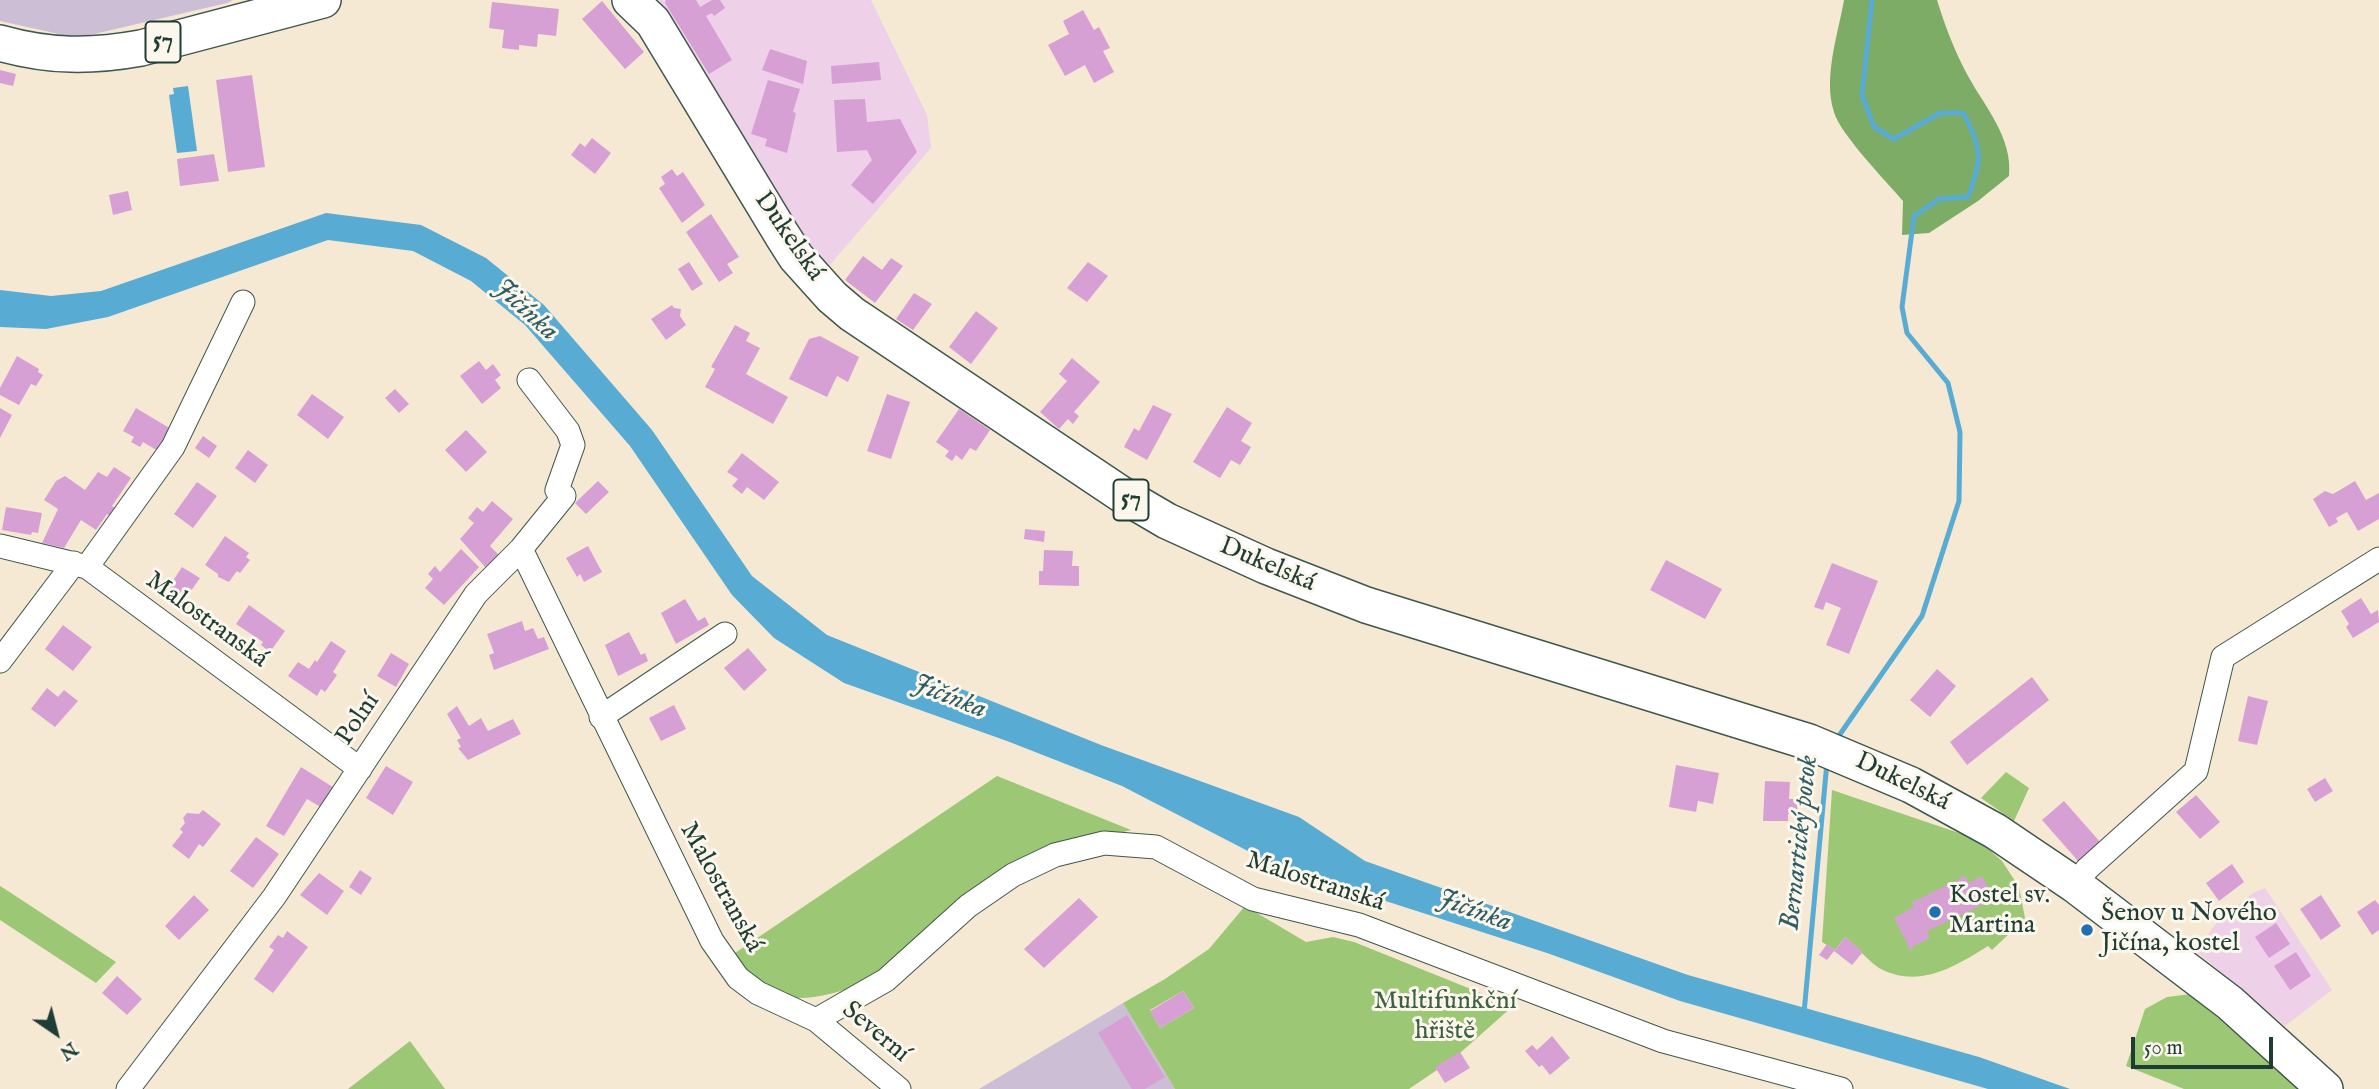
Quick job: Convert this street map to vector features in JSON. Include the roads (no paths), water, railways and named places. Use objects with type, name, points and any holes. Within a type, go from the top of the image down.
[{"type":"main road","name":"57","points":[[0,43],[59,55],[113,53],[323,0]]},
{"type":"main road","name":"Dukelská","points":[[630,0],[653,22],[796,257],[832,298],[1109,487],[1167,521],[1317,588],[1810,742],[1894,776],[1953,807],[2075,885],[2230,1003],[2325,1089]]},
{"type":"street","points":[[0,661],[173,447],[243,302]]},
{"type":"street","name":"Polní","points":[[128,1089],[274,897],[476,594],[521,549],[564,496],[557,490],[573,445],[568,431],[529,380]]},
{"type":"street","name":"Malostranská","points":[[0,546],[80,565],[360,769]]},
{"type":"street","name":"Malostranská","points":[[521,549],[712,941],[738,978],[758,993],[816,1020],[886,980],[968,906],[1013,875],[1055,855],[1104,843],[1156,847],[1253,899],[1359,925],[1663,1041],[1841,1089]]},
{"type":"street","points":[[2075,885],[2087,869],[2196,771],[2223,657],[2379,559]]},
{"type":"street","points":[[601,717],[725,634]]},
{"type":"street","name":"Severní","points":[[816,1020],[899,1089]]},
{"type":"water","points":[[188,86],[197,151],[177,153],[169,95],[174,94],[173,88]]},
{"type":"water","name":"Jičínka","points":[[326,213],[421,225],[486,258],[544,305],[652,430],[752,576],[827,635],[1101,745],[1299,817],[1365,861],[1688,975],[1979,1057],[2070,1089],[1988,1089],[1680,1001],[1547,953],[1277,866],[1122,786],[1007,741],[844,683],[774,638],[732,595],[630,446],[525,325],[471,281],[413,251],[328,240],[108,317],[46,329],[0,327],[0,290],[51,296],[101,291]]},
{"type":"waterway","name":"Bernartický potok","points":[[1836,740],[1922,616],[1959,501],[1960,432],[1948,383],[1907,333],[1902,307],[1914,216],[1939,199],[1968,197],[1978,163],[1977,145],[1963,113],[1940,113],[1894,139],[1874,127],[1862,95],[1872,0]]},
{"type":"waterway","name":"Bernartický potok","points":[[1804,1013],[1827,762]]},
{"type":"place","name":"Kostel sv. Martina","points":[[1935,912]]},
{"type":"place","name":"Šenov u Nového Jičína, kostel","points":[[2087,930]]},
{"type":"park label","name":"Multifunkční hřiště","points":[[1445,1018]]}]
